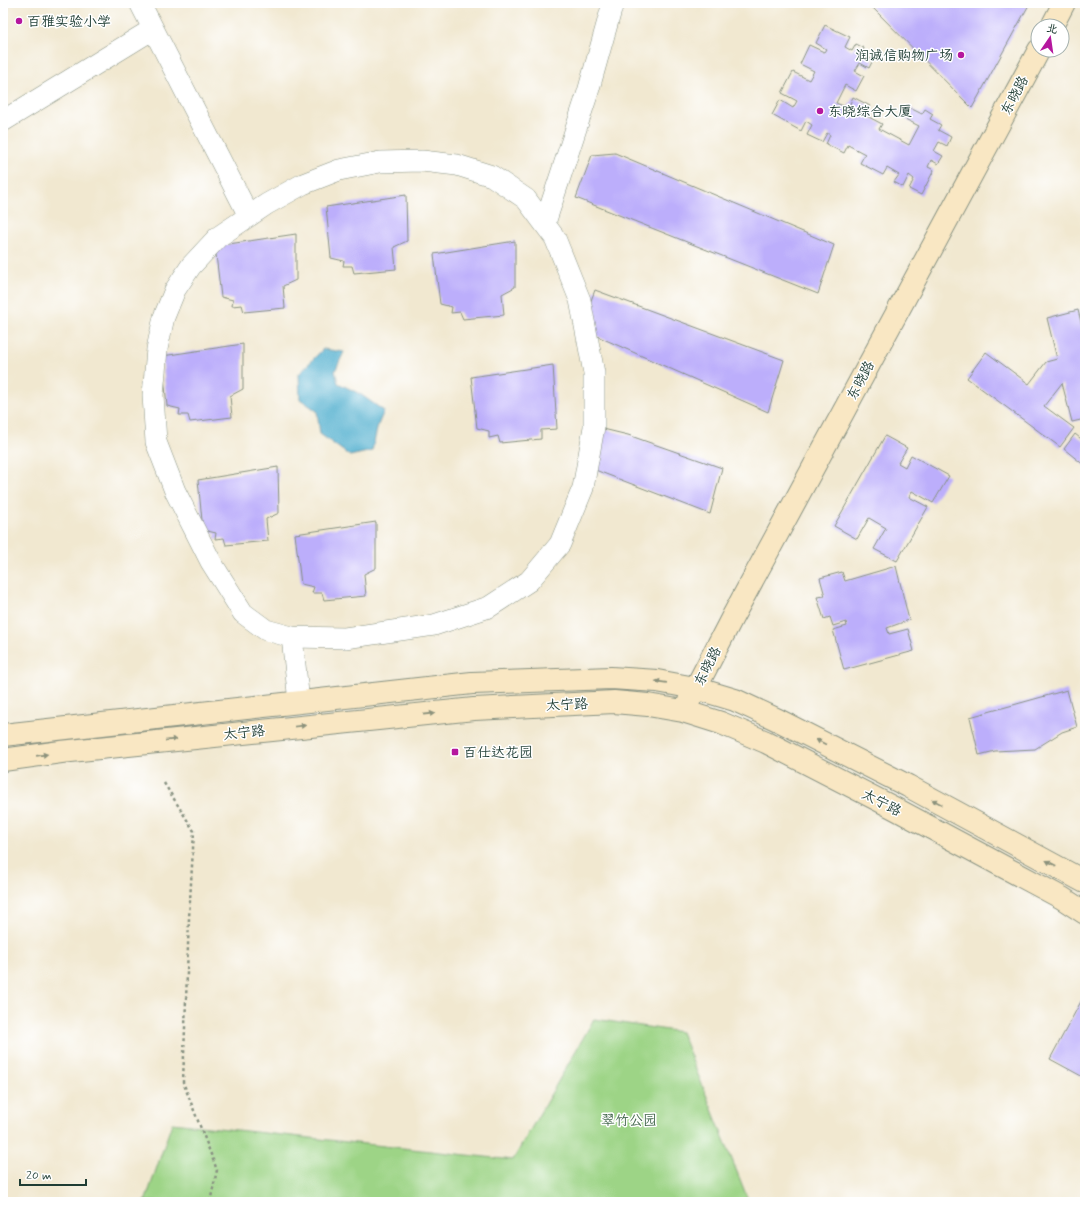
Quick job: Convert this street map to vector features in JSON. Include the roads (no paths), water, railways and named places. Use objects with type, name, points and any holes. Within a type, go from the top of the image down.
[{"type":"main road","points":[[1056,18],[1064,3]]},
{"type":"main road","name":"东晓路","points":[[683,712],[733,616],[1035,58]]},
{"type":"main road","name":"太宁路","points":[[3,736],[472,683],[611,678],[658,681],[696,688],[735,700],[778,720],[908,786],[1085,882]]},
{"type":"main road","name":"太宁路","points":[[3,760],[61,752],[474,709],[614,702],[648,705],[683,712],[721,723],[766,742],[894,808],[1062,898],[1085,912]]},
{"type":"street","points":[[140,3],[249,216]]},
{"type":"street","points":[[545,223],[588,92],[613,3]]},
{"type":"street","points":[[3,121],[153,29]]},
{"type":"street","points":[[422,161],[457,165],[492,176],[526,199],[545,223],[555,238],[580,300],[594,373],[594,427],[583,488],[560,544],[529,581],[489,607],[434,625],[345,638],[292,637],[266,630],[243,613],[211,562],[175,491],[156,442],[153,395],[157,349],[164,317],[175,290],[191,266],[218,237],[267,204],[303,184],[339,170],[380,162],[422,161]]},
{"type":"street","points":[[292,637],[299,702]]},
{"type":"water","points":[[323,349],[344,352],[335,371],[338,383],[360,394],[384,411],[378,425],[372,451],[350,456],[320,434],[317,411],[300,399],[299,374]]},
{"type":"place","name":"百雅实验小学","points":[[19,21]]},
{"type":"place","name":"润诚信购物广场","points":[[961,55]]},
{"type":"place","name":"东晓综合大厦","points":[[820,111]]},
{"type":"place","name":"百仕达花园","points":[[455,752]]},
{"type":"park label","name":"翠竹公园","points":[[629,1120]]}]
